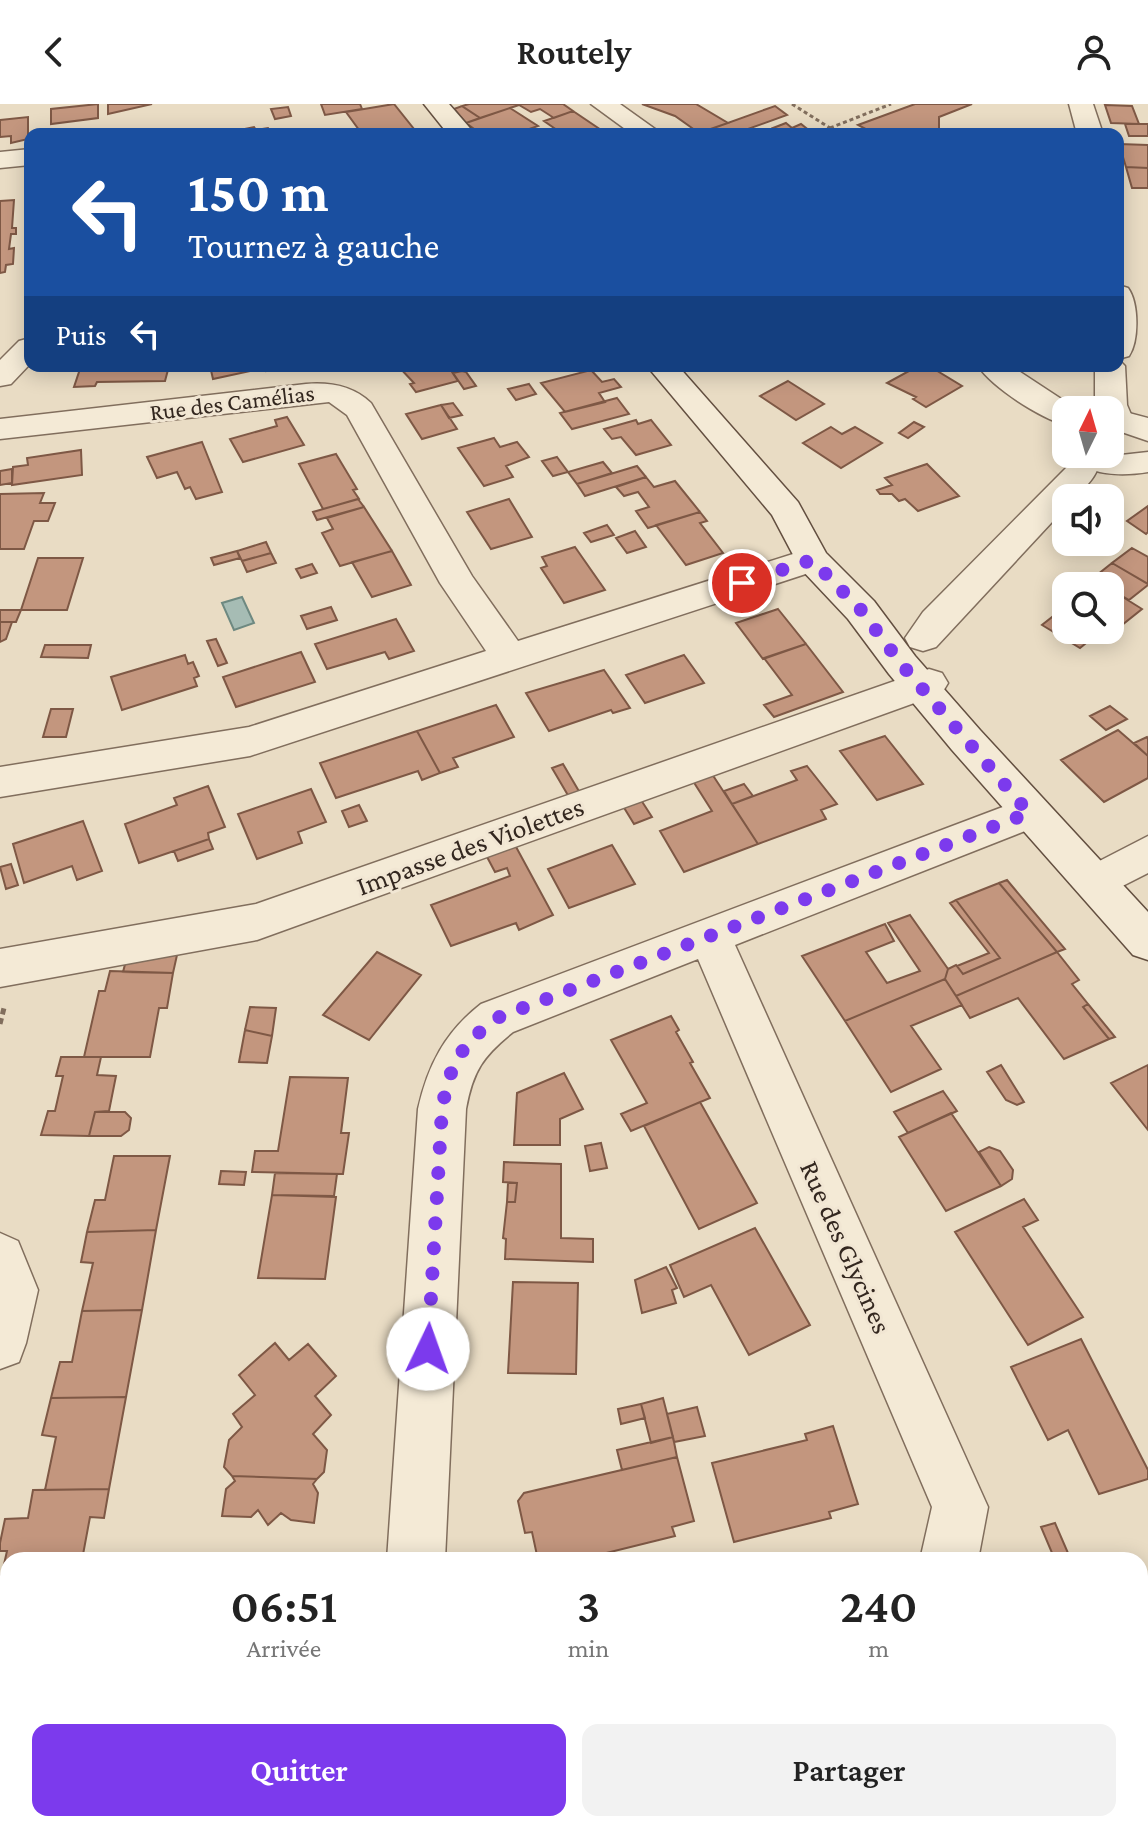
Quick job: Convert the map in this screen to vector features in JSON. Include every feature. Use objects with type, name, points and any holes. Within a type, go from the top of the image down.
[{"type":"street","points":[[436,104],[457,128]]},
{"type":"street","points":[[603,104],[640,128]]},
{"type":"street","points":[[1081,104],[1088,128]]},
{"type":"street","points":[[0,160],[24,158]]},
{"type":"street","points":[[0,377],[24,353]]},
{"type":"street","points":[[667,372],[786,510],[812,560],[861,610],[1029,813],[1097,882],[1148,942]]},
{"type":"street","points":[[1000,372],[1052,407]]},
{"type":"street","points":[[1022,372],[1060,396]]},
{"type":"street","points":[[1110,372],[1111,396]]},
{"type":"street","name":"Rue des Camélias","points":[[0,429],[329,391],[348,397],[360,410],[458,583],[510,658]]},
{"type":"street","points":[[1124,422],[1148,431]]},
{"type":"street","points":[[1102,484],[1137,464]]},
{"type":"street","points":[[929,691],[923,638],[1083,468]]},
{"type":"street","points":[[861,610],[923,638],[950,629],[1052,533]]},
{"type":"street","points":[[0,782],[250,741],[812,560]]},
{"type":"street","name":"Impasse des Violettes","points":[[0,968],[257,922],[929,691]]},
{"type":"street","points":[[416,1552],[442,1109],[447,1077],[459,1053],[476,1034],[497,1018],[1029,813]]},
{"type":"street","points":[[1097,882],[1148,853]]},
{"type":"street","name":"Rue des Glycines","points":[[710,937],[960,1507],[951,1552]]},
{"type":"street","points":[[0,1258],[12,1290],[0,1343]]},
{"type":"path","points":[[792,104],[830,128],[891,104]]},
{"type":"water","points":[[242,597],[254,623],[234,630],[222,603]]},
{"type":"building","points":[[98,104],[98,118],[51,124],[51,109]]},
{"type":"building","points":[[108,104],[152,104],[108,114]]},
{"type":"building","points":[[321,104],[360,104],[362,109],[325,115]]},
{"type":"building","points":[[394,104],[413,128],[358,128],[346,112]]},
{"type":"building","points":[[563,104],[573,111],[554,118],[540,109],[531,112],[519,105],[480,118],[462,106]]},
{"type":"building","points":[[642,104],[696,104],[728,123],[714,128],[692,128],[675,116]]},
{"type":"building","points":[[915,104],[972,104],[939,117],[939,128],[864,128],[858,125]]},
{"type":"building","points":[[1105,105],[1132,106],[1139,124],[1111,123]]},
{"type":"building","points":[[462,106],[480,118],[466,123],[454,109]]},
{"type":"building","points":[[775,106],[787,115],[751,128],[714,128]]},
{"type":"building","points":[[288,107],[291,116],[275,119],[271,109]]},
{"type":"building","points":[[510,108],[538,126],[473,128],[466,123]]},
{"type":"building","points":[[573,111],[598,128],[554,128],[544,121]]},
{"type":"building","points":[[28,117],[24,140],[11,143],[11,136],[0,137],[0,120]]},
{"type":"building","points":[[786,123],[792,128],[773,128]]},
{"type":"building","points":[[1125,124],[1148,124],[1148,136],[1129,136]]},
{"type":"building","points":[[1124,144],[1148,145],[1148,168],[1126,167]]},
{"type":"building","points":[[1126,167],[1148,168],[1148,188],[1132,188]]},
{"type":"building","points":[[14,200],[12,228],[16,228],[16,234],[11,234],[9,249],[14,248],[13,264],[6,265],[5,272],[0,273],[0,201]]},
{"type":"building","points":[[79,372],[167,372],[165,381],[97,382],[95,386],[74,387]]},
{"type":"building","points":[[211,372],[245,372],[213,379]]},
{"type":"building","points":[[404,372],[452,372],[458,381],[416,392],[410,384],[414,383]]},
{"type":"building","points":[[466,372],[476,386],[464,389],[453,373]]},
{"type":"building","points":[[593,372],[602,382],[614,379],[621,387],[599,393],[605,402],[565,412],[541,383]]},
{"type":"building","points":[[907,372],[939,372],[962,386],[926,407],[913,399],[916,397],[887,383]]},
{"type":"building","points":[[788,381],[824,404],[796,420],[760,396]]},
{"type":"building","points":[[529,384],[536,394],[516,400],[508,389]]},
{"type":"building","points":[[617,398],[629,414],[572,429],[560,413]]},
{"type":"building","points":[[453,403],[462,415],[449,418],[441,405]]},
{"type":"building","points":[[441,405],[457,429],[422,439],[406,414]]},
{"type":"building","points":[[287,417],[304,445],[243,462],[230,439],[277,426],[275,420]]},
{"type":"building","points":[[636,420],[638,424],[651,420],[671,445],[636,455],[621,437],[612,439],[604,429]]},
{"type":"building","points":[[914,422],[924,427],[908,438],[899,433]]},
{"type":"building","points":[[831,427],[842,434],[855,427],[882,443],[841,468],[803,443]]},
{"type":"building","points":[[494,438],[500,447],[517,442],[529,457],[506,466],[513,477],[484,486],[458,448]]},
{"type":"building","points":[[202,442],[222,492],[196,499],[190,487],[185,489],[177,472],[157,478],[147,457]]},
{"type":"building","points":[[81,450],[82,475],[12,485],[13,467],[28,465],[27,458]]},
{"type":"building","points":[[336,454],[357,489],[353,490],[359,499],[323,509],[299,464]]},
{"type":"building","points":[[557,457],[568,472],[553,476],[542,461]]},
{"type":"building","points":[[603,462],[612,473],[577,484],[568,472]]},
{"type":"building","points":[[927,464],[959,496],[918,511],[905,499],[899,501],[892,494],[880,494],[877,490],[892,485],[885,478]]},
{"type":"building","points":[[637,466],[646,477],[585,496],[577,484]]},
{"type":"building","points":[[12,469],[12,483],[0,485],[0,471]]},
{"type":"building","points":[[646,477],[654,487],[675,481],[700,512],[648,528],[636,511],[649,507],[638,492],[624,496],[616,487]]},
{"type":"building","points":[[44,493],[40,503],[55,503],[48,521],[34,521],[24,549],[0,549],[0,494]]},
{"type":"building","points":[[358,499],[364,507],[317,520],[313,512]]},
{"type":"building","points":[[509,499],[532,537],[491,549],[467,512]]},
{"type":"building","points":[[1148,506],[1148,532],[1146,534],[1127,521]]},
{"type":"building","points":[[364,507],[392,551],[340,566],[322,533],[333,529],[327,518]]},
{"type":"building","points":[[700,512],[707,521],[700,523],[723,553],[686,565],[656,525]]},
{"type":"building","points":[[607,525],[614,535],[591,542],[584,533]]},
{"type":"building","points":[[635,531],[646,547],[627,553],[616,538]]},
{"type":"building","points":[[266,542],[271,553],[242,561],[237,551]]},
{"type":"building","points":[[575,547],[605,590],[564,603],[541,568],[547,566],[542,557]]},
{"type":"building","points":[[1132,548],[1148,557],[1148,584],[1112,563]]},
{"type":"building","points":[[237,551],[240,558],[214,565],[211,558]]},
{"type":"building","points":[[392,551],[411,585],[372,597],[352,562]]},
{"type":"building","points":[[271,553],[276,563],[247,572],[242,561]]},
{"type":"building","points":[[38,558],[83,558],[67,610],[21,610]]},
{"type":"building","points":[[1112,563],[1148,585],[1129,600],[1124,597],[1124,572],[1101,572]]},
{"type":"building","points":[[312,564],[317,573],[301,578],[296,569]]},
{"type":"building","points":[[1124,598],[1142,609],[1124,623]]},
{"type":"building","points":[[331,607],[337,620],[307,629],[301,616]]},
{"type":"building","points":[[778,609],[806,644],[763,659],[736,623]]},
{"type":"building","points":[[0,610],[21,610],[16,622],[0,622]]},
{"type":"building","points":[[1052,617],[1052,631],[1042,625]]},
{"type":"building","points":[[396,619],[414,651],[389,659],[385,652],[327,669],[315,644]]},
{"type":"building","points":[[0,622],[12,622],[6,639],[0,642]]},
{"type":"building","points":[[216,639],[227,663],[218,666],[207,641]]},
{"type":"building","points":[[806,644],[843,692],[774,717],[764,705],[792,695],[764,658]]},
{"type":"building","points":[[45,645],[91,645],[88,658],[41,657]]},
{"type":"building","points":[[301,652],[315,682],[236,707],[223,677]]},
{"type":"building","points":[[185,655],[188,664],[193,662],[199,676],[194,678],[197,686],[122,710],[111,677]]},
{"type":"building","points":[[684,655],[704,683],[645,703],[626,675]]},
{"type":"building","points":[[604,670],[630,708],[613,713],[611,710],[549,731],[526,693]]},
{"type":"building","points":[[496,705],[514,737],[453,758],[458,767],[440,773],[417,731]]},
{"type":"building","points":[[1110,706],[1127,719],[1106,730],[1090,716]]},
{"type":"building","points":[[51,709],[73,709],[66,737],[43,737]]},
{"type":"building","points":[[1118,730],[1148,756],[1148,778],[1104,802],[1061,760]]},
{"type":"building","points":[[417,731],[440,773],[422,780],[418,771],[336,798],[320,763]]},
{"type":"building","points":[[885,736],[923,784],[877,800],[840,751]]},
{"type":"building","points":[[1148,738],[1148,756],[1134,743]]},
{"type":"building","points":[[563,764],[580,793],[569,797],[552,768]]},
{"type":"building","points":[[807,766],[837,804],[821,810],[826,819],[758,844],[732,804],[797,780],[791,771]]},
{"type":"building","points":[[712,774],[758,844],[684,872],[660,831],[712,811],[693,781]]},
{"type":"building","points":[[744,784],[753,796],[732,804],[724,791]]},
{"type":"building","points":[[208,786],[225,827],[208,833],[209,839],[139,863],[125,824],[177,805],[174,798]]},
{"type":"building","points":[[311,789],[326,822],[298,832],[302,843],[257,859],[238,814]]},
{"type":"building","points":[[641,800],[652,817],[634,824],[623,806]]},
{"type":"building","points":[[359,805],[367,821],[349,827],[342,811]]},
{"type":"building","points":[[83,821],[102,871],[77,880],[72,866],[24,883],[13,844]]},
{"type":"building","points":[[209,839],[213,849],[178,861],[174,851]]},
{"type":"building","points":[[515,845],[553,915],[519,930],[516,923],[451,946],[431,905],[510,876],[507,868],[495,872],[486,855]]},
{"type":"building","points":[[612,845],[635,884],[569,908],[548,869]]},
{"type":"building","points":[[11,864],[18,885],[6,889],[0,867]]},
{"type":"building","points":[[1007,880],[1065,949],[1057,952],[999,883]]},
{"type":"building","points":[[999,883],[1057,952],[956,996],[945,979],[948,969],[956,965],[963,974],[1000,958],[956,900]]},
{"type":"building","points":[[956,900],[1000,958],[963,974],[957,966],[989,953],[950,903]]},
{"type":"building","points":[[910,915],[948,969],[945,979],[845,1021],[802,956],[885,924],[894,941],[866,952],[887,983],[920,971],[888,923]]},
{"type":"building","points":[[179,946],[173,973],[123,972],[128,953]]},
{"type":"building","points":[[377,952],[421,975],[369,1040],[323,1015]]},
{"type":"building","points":[[1057,952],[1079,980],[1072,984],[1088,1004],[1083,1007],[1109,1039],[1064,1059],[1018,998],[970,1018],[956,996]]},
{"type":"building","points":[[110,971],[173,973],[167,1008],[159,1008],[150,1057],[84,1057],[99,991],[105,991]]},
{"type":"building","points":[[945,979],[962,1005],[911,1026],[941,1069],[891,1092],[845,1021]]},
{"type":"building","points":[[1088,1004],[1115,1037],[1109,1039],[1083,1007]]},
{"type":"building","points":[[250,1007],[276,1008],[272,1036],[245,1030]]},
{"type":"building","points":[[671,1016],[693,1062],[690,1063],[710,1098],[631,1131],[621,1114],[647,1103],[611,1040]]},
{"type":"building","points":[[245,1030],[272,1036],[267,1063],[239,1062]]},
{"type":"building","points":[[61,1057],[101,1057],[97,1075],[116,1076],[109,1111],[95,1112],[89,1136],[41,1135],[48,1111],[55,1111],[63,1076],[56,1076]]},
{"type":"building","points":[[1001,1065],[1024,1102],[1017,1105],[1006,1100],[987,1072]]},
{"type":"building","points":[[1148,1065],[1148,1130],[1111,1083]]},
{"type":"building","points":[[564,1073],[583,1109],[560,1119],[560,1145],[514,1145],[517,1093]]},
{"type":"building","points":[[290,1077],[348,1078],[341,1133],[349,1133],[343,1174],[252,1172],[255,1151],[278,1151]]},
{"type":"building","points":[[943,1091],[957,1111],[908,1133],[894,1112]]},
{"type":"building","points":[[700,1102],[757,1203],[699,1229],[644,1126]]},
{"type":"building","points":[[95,1112],[125,1112],[131,1118],[129,1130],[121,1136],[89,1136]]},
{"type":"building","points":[[951,1113],[1001,1186],[946,1211],[899,1137]]},
{"type":"building","points":[[601,1143],[607,1168],[590,1171],[585,1146]]},
{"type":"building","points":[[989,1147],[1000,1151],[1013,1170],[1012,1179],[1001,1186],[979,1152]]},
{"type":"building","points":[[114,1156],[170,1156],[156,1230],[87,1232],[95,1200],[105,1200]]},
{"type":"building","points":[[504,1162],[561,1164],[561,1238],[593,1239],[593,1262],[505,1259],[506,1239],[503,1238],[507,1202],[515,1202],[517,1183],[503,1182]]},
{"type":"building","points":[[221,1171],[246,1172],[244,1185],[219,1184]]},
{"type":"building","points":[[275,1173],[337,1174],[334,1196],[272,1195]]},
{"type":"building","points":[[508,1183],[517,1183],[515,1202],[507,1202]]},
{"type":"building","points":[[272,1195],[336,1197],[325,1279],[258,1278]]},
{"type":"building","points":[[1024,1199],[1038,1220],[1023,1227],[1083,1317],[1028,1345],[955,1232]]},
{"type":"building","points":[[755,1228],[810,1325],[749,1355],[711,1285],[684,1297],[670,1265]]},
{"type":"building","points":[[156,1230],[142,1310],[82,1311],[93,1263],[81,1262],[87,1232]]},
{"type":"building","points":[[666,1267],[677,1288],[672,1290],[676,1303],[642,1313],[635,1280]]},
{"type":"building","points":[[513,1282],[578,1283],[576,1374],[508,1373]]},
{"type":"building","points":[[142,1310],[126,1397],[51,1398],[60,1362],[72,1362],[82,1311]]},
{"type":"building","points":[[1081,1339],[1148,1470],[1148,1479],[1099,1494],[1068,1430],[1048,1440],[1011,1367]]},
{"type":"building","points":[[275,1343],[289,1360],[308,1344],[336,1376],[315,1396],[331,1415],[313,1434],[327,1450],[324,1472],[317,1479],[232,1476],[224,1467],[229,1440],[242,1427],[233,1414],[255,1395],[239,1375]]},
{"type":"building","points":[[126,1397],[109,1489],[45,1490],[56,1437],[42,1435],[51,1398]]},
{"type":"building","points":[[663,1398],[673,1437],[651,1443],[641,1404]]},
{"type":"building","points":[[641,1404],[645,1418],[621,1424],[618,1409]]},
{"type":"building","points":[[697,1407],[705,1436],[674,1442],[667,1414]]},
{"type":"building","points":[[833,1426],[858,1504],[829,1512],[831,1518],[734,1542],[712,1463],[807,1440],[805,1434]]},
{"type":"building","points":[[673,1437],[677,1457],[622,1470],[617,1450]]},
{"type":"building","points":[[677,1457],[694,1521],[672,1527],[675,1536],[610,1552],[536,1552],[532,1532],[525,1533],[518,1501],[524,1493]]},
{"type":"building","points":[[232,1476],[317,1479],[313,1484],[318,1493],[314,1523],[291,1520],[281,1513],[268,1525],[258,1510],[251,1517],[222,1516],[226,1489],[235,1481]]},
{"type":"building","points":[[109,1489],[104,1518],[90,1517],[83,1552],[0,1551],[5,1519],[28,1518],[33,1490]]},
{"type":"building","points":[[1055,1523],[1068,1552],[1052,1552],[1041,1527]]},
{"type":"route","points":[[428,1349],[442,1109],[447,1077],[459,1053],[476,1034],[497,1018],[1029,813],[902,665],[861,610],[812,560],[742,583]]}]
